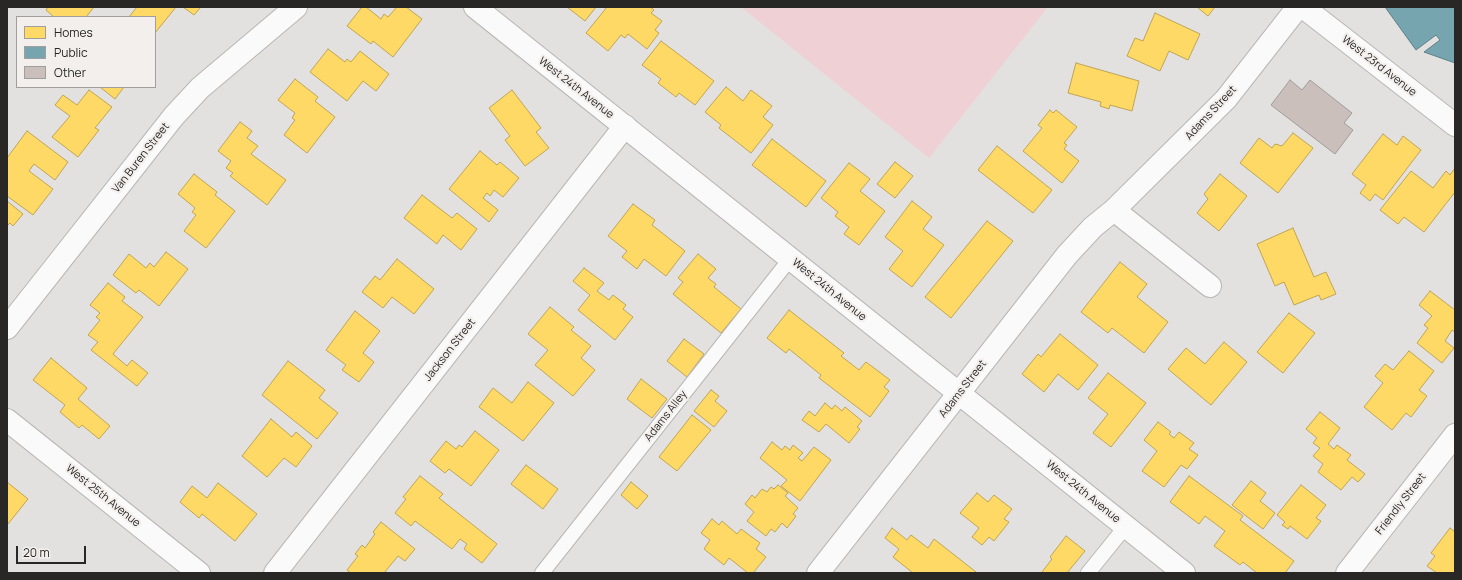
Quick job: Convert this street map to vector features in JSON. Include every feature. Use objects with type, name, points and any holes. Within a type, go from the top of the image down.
[{"type":"street","name":"Van Buren Street","points":[[7,328],[174,116],[200,88],[296,7]]},
{"type":"street","name":"West 24th Avenue","points":[[474,7],[1184,573]]},
{"type":"street","name":"Adams Street","points":[[818,573],[1067,255],[1093,227],[1114,210],[1226,99],[1298,7]]},
{"type":"street","name":"West 23rd Avenue","points":[[1303,7],[1455,125]]},
{"type":"street","name":"Jackson Street","points":[[275,573],[625,126]]},
{"type":"street","points":[[1114,210],[1210,286]]},
{"type":"street","name":"West 25th Avenue","points":[[7,420],[199,573]]},
{"type":"street","name":"Friendly Street","points":[[1347,573],[1455,435]]},
{"type":"lane","name":"Adams Alley","points":[[542,573],[790,258]]},
{"type":"lane","points":[[1088,573],[1126,526]]},
{"type":"shaded area","points":[[741,7],[1048,7],[929,158]]},
{"type":"building: Homes","points":[[48,7],[94,7],[87,16],[53,16],[46,10]]},
{"type":"building: Homes","points":[[137,7],[176,7],[156,32],[156,16],[130,16]]},
{"type":"building: Homes","points":[[183,7],[201,7],[194,15]]},
{"type":"building: Homes","points":[[362,7],[366,7],[381,19],[384,14],[388,17],[397,7],[406,7],[422,19],[393,57],[373,41],[371,44],[347,26]]},
{"type":"building: Homes","points":[[567,7],[596,7],[585,21]]},
{"type":"building: Homes","points":[[607,7],[650,7],[654,10],[651,13],[662,21],[655,30],[659,33],[647,49],[628,34],[625,38],[621,35],[608,51],[586,33]]},
{"type":"building: Homes","points":[[1197,7],[1215,7],[1208,16]]},
{"type":"building: Homes","points":[[1155,13],[1200,34],[1188,60],[1169,51],[1160,71],[1127,56],[1135,38],[1143,41]]},
{"type":"building: Homes","points":[[661,41],[714,81],[695,105],[679,93],[676,97],[658,83],[661,79],[642,65]]},
{"type":"building: Homes","points":[[328,49],[345,62],[347,59],[351,62],[360,51],[389,74],[376,91],[363,81],[347,101],[310,72]]},
{"type":"building: Homes","points":[[1076,63],[1139,81],[1132,111],[1110,105],[1109,109],[1100,106],[1101,102],[1068,93]]},
{"type":"building: Homes","points":[[295,79],[318,97],[315,101],[335,117],[307,153],[284,135],[295,120],[292,118],[295,113],[278,100]]},
{"type":"building: Homes","points":[[726,87],[743,101],[751,90],[772,106],[763,117],[773,125],[751,153],[719,128],[721,125],[705,112]]},
{"type":"building: Homes","points":[[101,88],[123,88],[115,99]]},
{"type":"building: Homes","points":[[89,90],[112,107],[95,128],[99,130],[78,157],[52,137],[70,116],[55,105],[63,95],[77,105]]},
{"type":"building: Homes","points":[[512,90],[541,128],[536,132],[549,148],[525,166],[505,140],[510,136],[489,108]]},
{"type":"building: Homes","points":[[1050,110],[1053,113],[1056,110],[1077,127],[1064,143],[1067,145],[1064,149],[1079,161],[1062,183],[1023,151],[1042,128],[1038,125]]},
{"type":"building: Homes","points":[[240,122],[252,131],[247,138],[258,146],[251,154],[286,180],[267,205],[230,176],[233,173],[226,168],[231,161],[218,151]]},
{"type":"building: Homes","points":[[27,131],[68,162],[55,180],[34,164],[29,171],[53,189],[33,215],[7,196],[7,158]]},
{"type":"building: Homes","points":[[1293,133],[1313,148],[1278,193],[1240,163],[1259,138],[1272,148],[1275,144],[1282,146]]},
{"type":"building: Homes","points":[[1383,134],[1397,145],[1403,136],[1421,150],[1383,200],[1375,194],[1370,201],[1360,193],[1366,185],[1352,174]]},
{"type":"building: Homes","points":[[772,139],[826,181],[806,207],[752,165]]},
{"type":"building: Homes","points":[[997,146],[1052,190],[1033,213],[978,170]]},
{"type":"building: Homes","points":[[480,151],[497,165],[500,162],[519,178],[503,197],[494,190],[490,196],[487,193],[483,198],[498,210],[489,222],[449,189]]},
{"type":"building: Homes","points":[[895,162],[913,176],[895,198],[877,184]]},
{"type":"building: Homes","points":[[849,163],[870,179],[860,191],[885,211],[859,245],[844,234],[849,227],[835,216],[838,212],[821,198]]},
{"type":"building: Homes","points":[[1455,168],[1455,192],[1424,232],[1404,217],[1398,224],[1380,210],[1411,171],[1433,188],[1446,171],[1450,175]]},
{"type":"building: Homes","points":[[194,174],[217,192],[215,195],[235,211],[206,248],[184,231],[196,215],[192,212],[195,208],[178,194]]},
{"type":"building: Homes","points":[[1220,174],[1247,196],[1219,231],[1197,213],[1208,199],[1204,194]]},
{"type":"building: Homes","points":[[422,195],[452,218],[457,213],[477,229],[461,250],[443,235],[437,244],[404,218]]},
{"type":"building: Homes","points":[[7,201],[23,214],[13,226],[10,223],[7,226]]},
{"type":"building: Homes","points":[[912,201],[932,217],[923,229],[944,245],[912,287],[889,269],[903,251],[885,237]]},
{"type":"building: Homes","points":[[633,204],[655,220],[652,225],[685,251],[666,276],[644,259],[637,269],[622,257],[627,251],[608,236]]},
{"type":"building: Homes","points":[[987,221],[1013,241],[951,318],[925,297]]},
{"type":"building: Homes","points":[[1293,228],[1314,277],[1326,272],[1336,294],[1321,300],[1319,295],[1294,305],[1284,282],[1275,286],[1257,244]]},
{"type":"building: Homes","points":[[166,252],[188,269],[159,306],[139,290],[136,293],[113,275],[129,254],[146,268],[150,263],[154,267]]},
{"type":"building: Homes","points":[[698,254],[716,269],[708,278],[716,284],[714,287],[741,309],[721,333],[673,294],[683,282],[678,278]]},
{"type":"building: Homes","points":[[397,259],[434,289],[414,314],[392,297],[383,308],[362,292],[375,276],[380,280]]},
{"type":"building: Homes","points":[[1120,262],[1147,284],[1137,297],[1168,322],[1144,353],[1112,328],[1108,333],[1081,312]]},
{"type":"building: Homes","points":[[584,268],[604,283],[597,291],[609,300],[613,295],[626,305],[623,309],[633,317],[615,340],[578,310],[590,295],[573,281]]},
{"type":"building: Homes","points":[[108,283],[125,297],[122,301],[143,317],[113,354],[127,366],[132,360],[148,373],[137,386],[91,350],[98,342],[88,335],[100,320],[96,317],[100,313],[90,305]]},
{"type":"building: Homes","points":[[1430,291],[1455,310],[1455,332],[1452,330],[1445,341],[1454,348],[1442,363],[1417,343],[1428,328],[1424,325],[1432,316],[1419,305]]},
{"type":"building: Homes","points":[[550,307],[574,327],[571,330],[591,346],[581,358],[595,370],[573,396],[535,365],[548,350],[528,334]]},
{"type":"building: Homes","points":[[789,310],[844,353],[841,356],[859,370],[866,362],[890,380],[884,387],[889,391],[870,417],[819,378],[821,375],[789,349],[786,353],[767,338]]},
{"type":"building: Homes","points":[[355,311],[380,331],[363,353],[374,362],[359,382],[342,370],[346,365],[326,350]]},
{"type":"building: Homes","points":[[1289,313],[1315,333],[1283,373],[1257,352]]},
{"type":"building: Homes","points":[[1060,334],[1098,365],[1078,390],[1058,374],[1044,392],[1022,374],[1038,354],[1041,357]]},
{"type":"building: Homes","points":[[684,339],[704,354],[687,377],[667,361]]},
{"type":"building: Homes","points":[[1224,342],[1247,362],[1211,405],[1168,369],[1186,348],[1205,364]]},
{"type":"building: Homes","points":[[1409,351],[1434,371],[1419,390],[1427,396],[1411,417],[1406,413],[1392,430],[1364,407],[1383,383],[1375,376],[1385,364],[1393,370]]},
{"type":"building: Homes","points":[[51,358],[87,388],[78,399],[110,426],[99,439],[82,425],[79,428],[60,412],[65,405],[33,380]]},
{"type":"building: Homes","points":[[288,361],[325,390],[319,398],[338,413],[317,439],[262,395]]},
{"type":"building: Homes","points":[[1108,373],[1146,403],[1111,447],[1093,433],[1108,414],[1088,398]]},
{"type":"building: Homes","points":[[641,379],[667,399],[652,418],[627,399]]},
{"type":"building: Homes","points":[[528,382],[554,403],[523,441],[479,407],[493,388],[512,403]]},
{"type":"building: Homes","points":[[711,390],[719,396],[715,401],[727,411],[714,427],[694,411]]},
{"type":"building: Homes","points":[[825,403],[832,409],[835,405],[842,411],[845,407],[862,421],[857,427],[860,429],[849,443],[826,424],[819,432],[802,420],[809,411],[815,416]]},
{"type":"building: Homes","points":[[1320,412],[1340,428],[1328,444],[1334,449],[1337,445],[1351,455],[1347,460],[1365,474],[1358,482],[1352,477],[1341,490],[1318,472],[1323,464],[1313,456],[1320,448],[1313,443],[1317,438],[1306,429]]},
{"type":"building: Homes","points":[[692,415],[711,430],[677,471],[659,457]]},
{"type":"building: Homes","points":[[271,419],[292,437],[296,432],[312,446],[296,467],[284,458],[267,477],[242,456]]},
{"type":"building: Homes","points":[[1158,422],[1171,432],[1169,434],[1174,438],[1179,432],[1194,443],[1189,449],[1198,455],[1187,469],[1181,465],[1164,487],[1142,471],[1157,451],[1144,440]]},
{"type":"building: Homes","points":[[475,431],[499,450],[471,486],[449,469],[445,473],[430,461],[446,441],[456,449],[459,445],[462,447]]},
{"type":"building: Homes","points":[[772,442],[782,450],[785,446],[790,450],[793,445],[803,453],[798,458],[802,461],[814,447],[831,460],[800,501],[781,486],[787,480],[760,458]]},
{"type":"building: Homes","points":[[526,465],[558,489],[543,509],[511,484]]},
{"type":"building: Homes","points":[[420,476],[443,494],[439,498],[497,544],[482,563],[464,549],[467,544],[460,539],[452,549],[415,521],[411,526],[395,513],[406,499],[403,497]]},
{"type":"building: Homes","points":[[1189,476],[1243,516],[1240,520],[1294,561],[1285,573],[1257,573],[1243,562],[1240,565],[1214,546],[1225,531],[1205,516],[1199,524],[1170,502]]},
{"type":"building: Homes","points":[[1251,481],[1266,493],[1260,501],[1275,513],[1263,529],[1232,505]]},
{"type":"building: Homes","points":[[7,482],[28,499],[8,524],[7,523]]},
{"type":"building: Homes","points":[[631,482],[648,496],[637,509],[621,495]]},
{"type":"building: Homes","points":[[218,483],[257,514],[235,541],[202,514],[199,518],[180,502],[192,486],[207,498]]},
{"type":"building: Homes","points":[[778,485],[788,493],[785,496],[798,508],[793,514],[796,516],[787,528],[782,523],[775,532],[771,529],[766,536],[747,521],[754,512],[745,504],[752,495],[755,498],[762,489],[767,492],[771,487],[774,489]]},
{"type":"building: Homes","points":[[1301,485],[1326,505],[1316,518],[1321,521],[1307,539],[1290,526],[1288,529],[1282,525],[1285,522],[1277,515]]},
{"type":"building: Homes","points":[[977,493],[988,502],[994,495],[1012,509],[1004,519],[1009,522],[994,541],[989,537],[982,545],[972,537],[979,528],[960,513]]},
{"type":"building: Homes","points":[[712,519],[719,525],[722,521],[737,534],[741,529],[760,543],[756,549],[766,557],[753,573],[748,573],[729,558],[724,565],[704,549],[710,540],[701,533]]},
{"type":"building: Homes","points":[[381,522],[415,549],[405,561],[398,556],[384,573],[351,573],[347,570],[358,556],[355,554],[362,545],[365,548],[375,534],[373,532]]},
{"type":"building: Homes","points":[[892,528],[907,540],[911,535],[928,548],[934,539],[976,572],[913,573],[893,557],[899,549],[885,538]]},
{"type":"building: Homes","points":[[1450,528],[1455,532],[1455,573],[1437,573],[1427,566],[1435,556],[1431,553]]},
{"type":"building: Homes","points":[[1066,536],[1085,551],[1067,573],[1043,573],[1042,572],[1052,559],[1050,557]]},
{"type":"building: Public","points":[[1385,7],[1455,7],[1455,63],[1424,52],[1440,40],[1436,35],[1416,50]]},
{"type":"building: Other","points":[[1290,80],[1302,90],[1310,80],[1352,113],[1344,123],[1353,130],[1335,154],[1271,105]]}]
